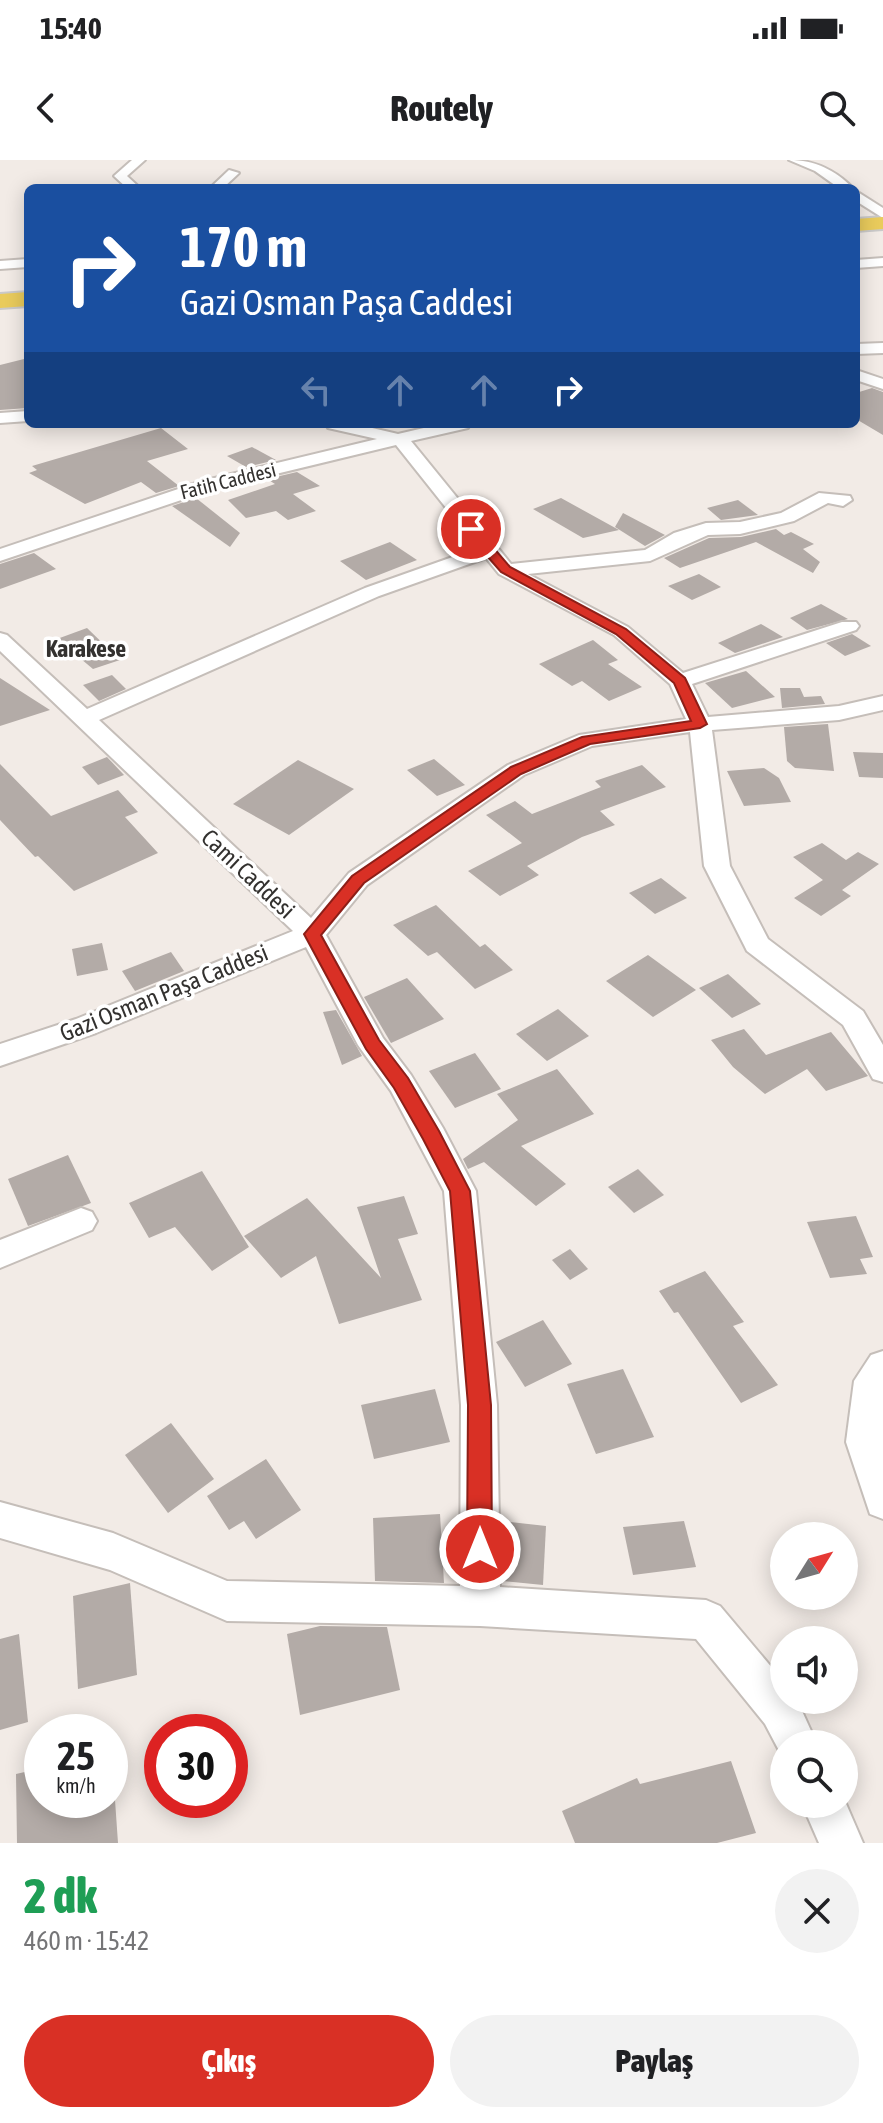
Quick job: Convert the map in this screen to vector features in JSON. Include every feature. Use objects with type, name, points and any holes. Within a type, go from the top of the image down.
[{"type":"highway","points":[[869,218],[883,240]]},
{"type":"highway","points":[[0,284],[24,282]]},
{"type":"highway","points":[[0,301],[24,299]]},
{"type":"street","points":[[129,184],[120,176],[139,160]]},
{"type":"street","points":[[801,161],[824,160]]},
{"type":"street","points":[[801,161],[840,184]]},
{"type":"street","points":[[221,184],[233,173]]},
{"type":"street","points":[[860,264],[883,262]]},
{"type":"street","points":[[0,265],[24,263]]},
{"type":"street","points":[[860,349],[883,348]]},
{"type":"street","points":[[860,376],[883,384]]},
{"type":"street","points":[[0,418],[24,416]]},
{"type":"street","points":[[351,428],[401,440],[506,570],[621,631],[680,681],[700,724],[717,866],[757,945],[853,1018],[883,1071]]},
{"type":"street","name":"Fatih Caddesi","points":[[0,555],[208,485],[447,428]]},
{"type":"street","points":[[506,570],[650,555],[681,537],[706,529],[740,528],[787,517],[825,497],[843,500]]},
{"type":"street","points":[[85,718],[372,592],[488,551]]},
{"type":"street","points":[[680,681],[849,626]]},
{"type":"street","name":"Cami Caddesi","points":[[0,639],[312,934],[372,1045],[401,1083],[460,1191],[479,1405],[480,1606]]},
{"type":"street","name":"Gazi Osman Paşa Caddesi","points":[[0,1054],[86,1026],[312,934],[358,879],[516,770],[587,740],[700,724],[839,713],[883,703]]},
{"type":"street","points":[[0,1254],[81,1221]]},
{"type":"street","points":[[883,1366],[872,1381],[864,1442],[883,1501]]},
{"type":"street","points":[[0,1520],[113,1552],[227,1601],[480,1606],[706,1620],[780,1709],[790,1730]]},
{"type":"street","points":[[830,1818],[841,1843]]},
{"type":"building","points":[[24,359],[24,408],[0,410],[0,365]]},
{"type":"building","points":[[872,388],[883,392],[883,435],[860,421],[860,392]]},
{"type":"building","points":[[161,428],[188,449],[147,461],[179,486],[156,493],[141,482],[85,504],[29,473],[37,470],[32,466]]},
{"type":"building","points":[[252,447],[276,460],[246,467],[227,456]]},
{"type":"building","points":[[297,472],[320,486],[293,494],[316,511],[288,520],[276,511],[246,518],[228,500],[275,484],[267,479]]},
{"type":"building","points":[[196,498],[240,533],[230,547],[172,506]]},
{"type":"building","points":[[561,498],[619,530],[583,538],[533,509]]},
{"type":"building","points":[[738,500],[758,515],[721,520],[707,508]]},
{"type":"building","points":[[623,513],[665,535],[645,546],[615,527]]},
{"type":"building","points":[[776,529],[784,535],[791,532],[814,544],[803,549],[820,562],[813,573],[756,542],[680,568],[664,558],[709,538],[741,537]]},
{"type":"building","points":[[390,542],[417,560],[366,580],[340,561]]},
{"type":"building","points":[[34,553],[56,569],[0,589],[0,564]]},
{"type":"building","points":[[699,574],[721,587],[692,600],[668,586]]},
{"type":"building","points":[[821,604],[848,619],[807,630],[790,618]]},
{"type":"building","points":[[761,624],[783,637],[735,653],[718,643]]},
{"type":"building","points":[[87,628],[120,660],[93,669],[57,639]]},
{"type":"building","points":[[852,634],[871,646],[845,656],[826,643]]},
{"type":"building","points":[[593,640],[618,660],[608,664],[642,687],[609,701],[582,681],[572,686],[539,664]]},
{"type":"building","points":[[746,671],[775,697],[732,708],[705,683]]},
{"type":"building","points":[[112,675],[126,689],[99,701],[83,685]]},
{"type":"building","points":[[0,678],[50,710],[0,726]]},
{"type":"building","points":[[780,688],[800,688],[804,697],[821,696],[825,704],[782,708]]},
{"type":"building","points":[[828,724],[834,771],[795,768],[787,761],[784,727]]},
{"type":"building","points":[[853,752],[883,753],[883,778],[859,777]]},
{"type":"building","points":[[107,757],[124,775],[98,785],[82,767]]},
{"type":"building","points":[[434,759],[465,785],[437,796],[407,770]]},
{"type":"building","points":[[298,760],[354,789],[289,835],[233,804]]},
{"type":"building","points":[[0,764],[51,816],[118,790],[138,812],[125,817],[158,853],[74,891],[38,856],[35,857],[0,820]]},
{"type":"building","points":[[642,765],[666,787],[600,811],[615,825],[582,837],[527,866],[539,875],[500,896],[468,871],[522,843],[486,815],[515,801],[532,814],[601,787],[595,781]]},
{"type":"building","points":[[764,768],[779,778],[791,802],[744,806],[727,771]]},
{"type":"building","points":[[822,843],[846,860],[858,852],[879,864],[842,890],[851,896],[821,916],[794,898],[823,880],[793,857]]},
{"type":"building","points":[[661,878],[687,898],[655,914],[629,893]]},
{"type":"building","points":[[436,905],[480,947],[485,944],[513,970],[475,989],[437,952],[428,956],[393,925]]},
{"type":"building","points":[[102,943],[108,970],[77,976],[72,949]]},
{"type":"building","points":[[171,952],[184,971],[135,991],[122,971]]},
{"type":"building","points":[[648,955],[696,990],[653,1017],[606,981]]},
{"type":"building","points":[[728,974],[761,1004],[732,1018],[699,988]]},
{"type":"building","points":[[407,978],[444,1019],[391,1043],[364,997]]},
{"type":"building","points":[[558,1009],[589,1036],[547,1061],[516,1034]]},
{"type":"building","points":[[336,1010],[362,1056],[342,1065],[323,1012]]},
{"type":"building","points":[[744,1029],[766,1055],[831,1032],[868,1076],[826,1091],[807,1069],[765,1094],[733,1067],[711,1040]]},
{"type":"building","points":[[475,1053],[501,1089],[455,1108],[429,1071]]},
{"type":"building","points":[[557,1069],[594,1114],[521,1146],[566,1184],[536,1206],[484,1162],[468,1169],[463,1159],[518,1120],[497,1094]]},
{"type":"building","points":[[68,1155],[91,1203],[28,1226],[8,1179]]},
{"type":"building","points":[[638,1169],[664,1195],[634,1213],[608,1187]]},
{"type":"building","points":[[202,1171],[249,1247],[212,1271],[175,1227],[149,1238],[129,1203]]},
{"type":"building","points":[[404,1196],[418,1234],[398,1239],[422,1300],[339,1324],[316,1256],[281,1278],[244,1236],[307,1198],[381,1278],[357,1207]]},
{"type":"building","points":[[856,1216],[873,1257],[860,1259],[867,1274],[830,1278],[807,1222]]},
{"type":"building","points":[[570,1249],[588,1269],[570,1280],[552,1260]]},
{"type":"building","points":[[705,1271],[744,1322],[733,1326],[778,1385],[741,1403],[678,1312],[674,1313],[659,1291]]},
{"type":"building","points":[[543,1320],[572,1364],[525,1387],[496,1342]]},
{"type":"building","points":[[623,1369],[654,1437],[596,1454],[567,1384]]},
{"type":"building","points":[[435,1389],[450,1442],[374,1459],[361,1405]]},
{"type":"building","points":[[171,1423],[214,1479],[168,1513],[125,1455]]},
{"type":"building","points":[[266,1459],[301,1510],[256,1539],[244,1521],[229,1530],[207,1496]]},
{"type":"building","points":[[440,1514],[444,1583],[375,1581],[373,1518]]},
{"type":"building","points":[[502,1521],[546,1526],[543,1585],[503,1581]]},
{"type":"building","points":[[684,1521],[696,1567],[633,1575],[623,1527]]},
{"type":"building","points":[[130,1583],[137,1675],[78,1689],[73,1596]]},
{"type":"building","points":[[320,1626],[387,1627],[400,1690],[300,1715],[287,1634]]},
{"type":"building","points":[[19,1634],[27,1714],[24,1714],[24,1723],[0,1730],[0,1639]]},
{"type":"building","points":[[731,1761],[756,1833],[717,1843],[575,1843],[562,1811],[637,1778],[640,1784]]},
{"type":"building","points":[[24,1772],[24,1818],[116,1818],[118,1843],[17,1843],[16,1774]]},
{"type":"district","name":"Karakese","points":[[86,649]]},
{"type":"route","points":[[471,529],[506,570],[621,631],[680,681],[700,724],[587,740],[516,770],[358,879],[312,934],[372,1045],[401,1083],[460,1191],[479,1405],[480,1549]]}]
